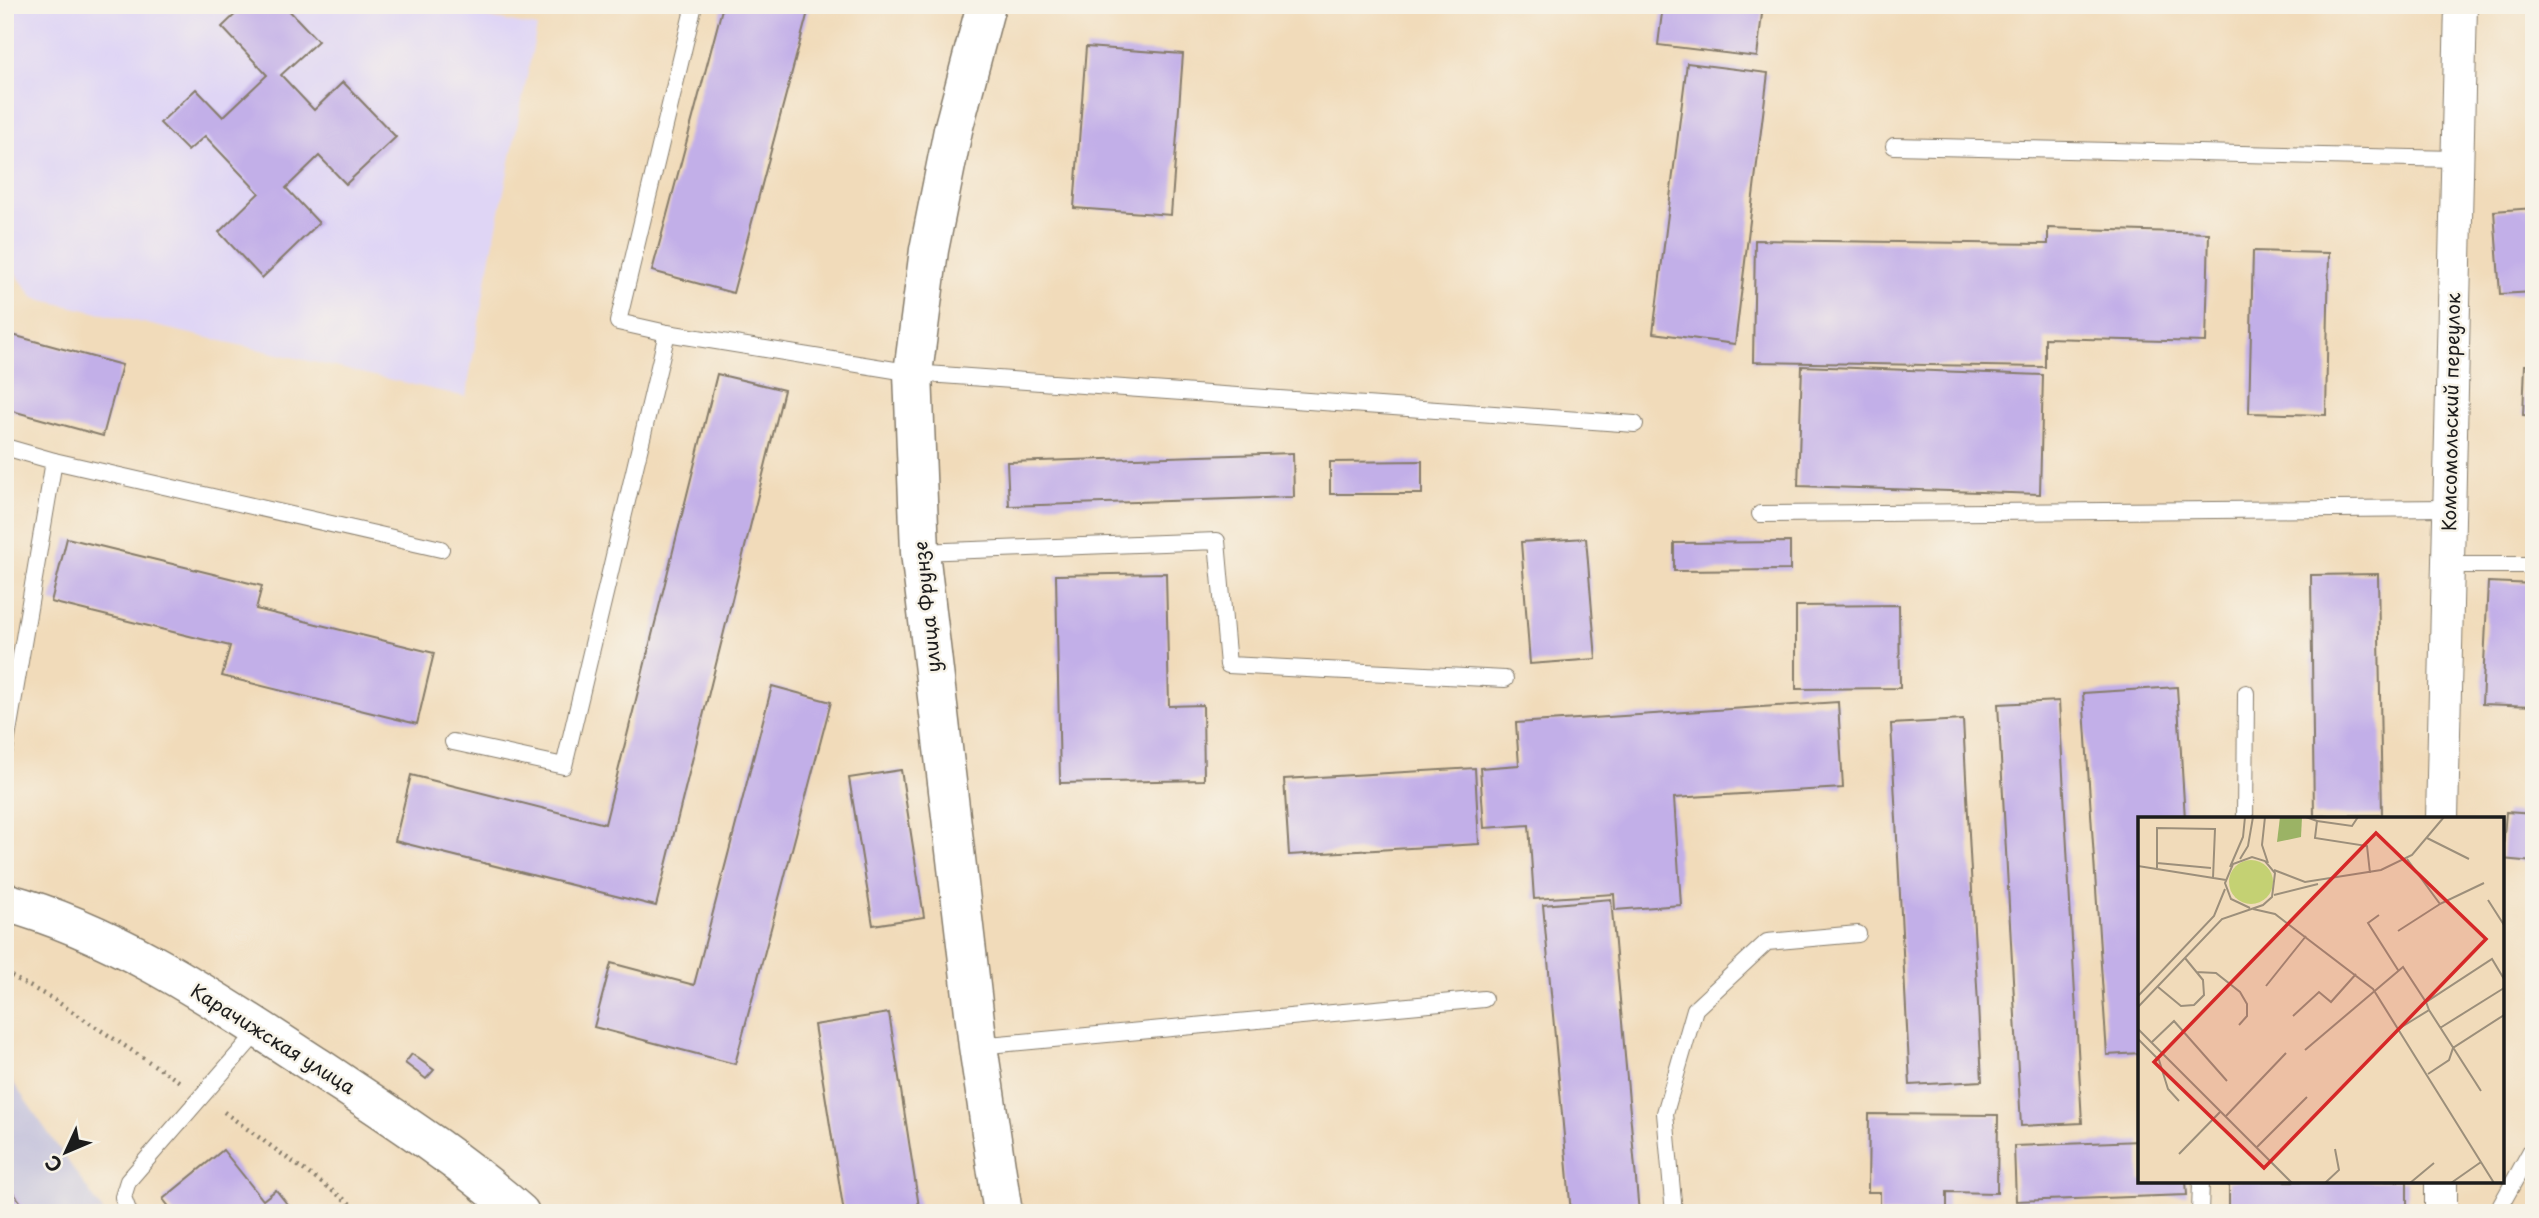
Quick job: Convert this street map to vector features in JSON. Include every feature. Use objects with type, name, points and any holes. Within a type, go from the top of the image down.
[{"type":"street","name":"улица Фрунзе","points":[[986,5],[953,130],[929,250],[913,373],[920,552],[978,1046],[1003,1213]]},
{"type":"street","name":"Комсомольский переулок","points":[[2442,817],[2461,5]]},
{"type":"street","name":"Карачижская улица","points":[[5,902],[56,919],[123,950],[260,1029],[391,1115],[486,1182],[520,1213]]},
{"type":"street","points":[[486,1182],[533,1213]]},
{"type":"street","points":[[2441,1183],[2441,1213]]},
{"type":"lane","points":[[694,5],[618,322],[667,333],[913,373],[1635,424]]},
{"type":"lane","points":[[1894,146],[2456,159]]},
{"type":"lane","points":[[453,742],[564,766],[667,333]]},
{"type":"lane","points":[[5,447],[54,461],[441,549]]},
{"type":"lane","points":[[5,750],[54,461]]},
{"type":"lane","points":[[1760,514],[2449,508]]},
{"type":"lane","points":[[920,552],[1217,541],[1228,666],[1505,679]]},
{"type":"lane","points":[[2448,565],[2534,565]]},
{"type":"lane","points":[[2245,817],[2246,693]]},
{"type":"lane","points":[[1674,1213],[1665,1113],[1695,1009],[1767,942],[1858,934]]},
{"type":"lane","points":[[978,1046],[1485,999]]},
{"type":"lane","points":[[129,1213],[123,1198],[128,1181],[260,1029]]},
{"type":"lane","points":[[2501,1213],[2501,1205],[2534,1145]]},
{"type":"lane","points":[[2200,1213],[2201,1183]]},
{"type":"shaded area","points":[[5,5],[421,5],[537,27],[487,276],[466,397],[34,298],[5,259]]},
{"type":"shaded area","points":[[5,1071],[93,1197],[104,1213],[5,1213]]},
{"type":"building","points":[[245,5],[284,5],[318,41],[281,75],[314,110],[343,82],[396,137],[346,184],[319,156],[286,188],[319,223],[262,278],[219,232],[259,193],[205,136],[188,151],[160,123],[196,89],[223,117],[267,75],[222,27]]},
{"type":"building","points":[[723,5],[799,5],[809,8],[733,293],[652,271]]},
{"type":"building","points":[[1663,5],[1763,5],[1757,57],[1658,45]]},
{"type":"building","points":[[1086,47],[1183,54],[1171,215],[1074,208]]},
{"type":"building","points":[[1687,63],[1768,73],[1735,344],[1653,333]]},
{"type":"building","points":[[2534,208],[2534,292],[2500,294],[2494,211]]},
{"type":"building","points":[[2048,228],[2209,233],[2206,342],[2045,338],[2045,367],[1753,362],[1755,240],[2048,244]]},
{"type":"building","points":[[2253,251],[2329,253],[2326,415],[2249,413]]},
{"type":"building","points":[[5,333],[122,365],[103,436],[5,409]]},
{"type":"building","points":[[2525,365],[2534,365],[2534,416],[2523,415]]},
{"type":"building","points":[[1802,366],[2043,375],[2040,494],[1798,486]]},
{"type":"building","points":[[717,374],[784,390],[656,906],[395,841],[411,775],[605,824]]},
{"type":"building","points":[[1293,453],[1294,497],[1009,506],[1007,462]]},
{"type":"building","points":[[1422,461],[1422,494],[1330,494],[1330,462]]},
{"type":"building","points":[[67,538],[262,586],[256,609],[434,653],[417,724],[222,676],[230,646],[51,602]]},
{"type":"building","points":[[1586,538],[1596,659],[1530,664],[1521,542]]},
{"type":"building","points":[[1790,542],[1790,570],[1674,571],[1674,543]]},
{"type":"building","points":[[1166,573],[1169,706],[1203,705],[1204,780],[1060,783],[1056,575]]},
{"type":"building","points":[[2378,574],[2382,815],[2314,816],[2311,575]]},
{"type":"building","points":[[2488,582],[2534,584],[2534,706],[2482,704]]},
{"type":"building","points":[[1899,605],[1900,688],[1796,689],[1796,606]]},
{"type":"building","points":[[772,686],[831,702],[735,1064],[594,1027],[611,963],[694,985]]},
{"type":"building","points":[[2177,687],[2185,817],[2138,817],[2138,1053],[2107,1055],[2083,693]]},
{"type":"building","points":[[2059,701],[2082,1123],[2021,1126],[1998,704]]},
{"type":"building","points":[[1838,702],[1843,788],[1674,798],[1681,905],[1615,910],[1614,894],[1534,899],[1529,825],[1484,828],[1480,768],[1519,765],[1516,723]]},
{"type":"building","points":[[1963,720],[1982,1081],[1910,1085],[1891,724]]},
{"type":"building","points":[[1475,768],[1479,844],[1289,855],[1284,779]]},
{"type":"building","points":[[901,770],[924,917],[873,925],[849,778]]},
{"type":"building","points":[[2506,812],[2534,814],[2534,862],[2504,859]]},
{"type":"building","points":[[1611,899],[1639,1213],[1571,1213],[1543,905]]},
{"type":"building","points":[[889,1013],[920,1213],[844,1213],[814,1025]]},
{"type":"building","points":[[412,1054],[434,1070],[426,1079],[405,1063]]},
{"type":"building","points":[[1869,1114],[1998,1115],[1997,1193],[1947,1192],[1947,1213],[1880,1213],[1880,1192],[1868,1192]]},
{"type":"building","points":[[2138,1141],[2138,1183],[2186,1183],[2187,1195],[2016,1201],[2014,1146]]},
{"type":"building","points":[[223,1150],[263,1200],[276,1190],[294,1213],[174,1213],[163,1199]]},
{"type":"building","points":[[5,1182],[29,1213],[5,1213]]},
{"type":"building","points":[[2229,1183],[2407,1183],[2407,1213],[2229,1213]]}]
